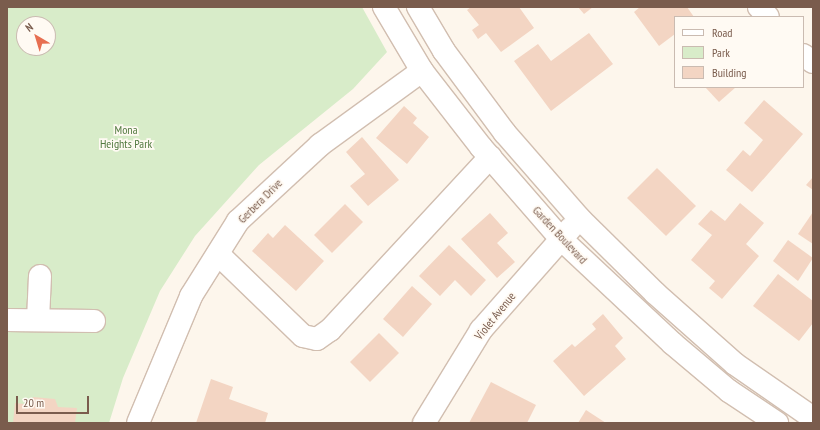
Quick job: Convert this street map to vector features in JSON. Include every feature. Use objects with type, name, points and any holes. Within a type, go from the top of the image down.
[{"type":"street","name":"Garden Boulevard","points":[[384,7],[422,71],[490,156],[561,239],[672,343],[729,391],[777,423]]},
{"type":"street","name":"Garden Boulevard","points":[[418,7],[444,51],[505,133],[580,219],[655,293],[735,364],[813,418]]},
{"type":"street","points":[[759,7],[767,16]]},
{"type":"street","points":[[804,56],[813,62]]},
{"type":"street","name":"Gerbera Drive","points":[[138,423],[191,296],[238,221],[289,172],[320,145],[422,71]]},
{"type":"street","points":[[218,254],[303,336],[317,339],[330,330],[490,156]]},
{"type":"street","name":"Violet Avenue","points":[[424,423],[481,330],[580,219]]},
{"type":"street","points":[[38,320],[40,276]]},
{"type":"street","points":[[7,320],[94,321]]},
{"type":"green space","name":"Mona Heights Park","points":[[7,7],[362,7],[387,52],[353,89],[259,165],[195,236],[160,291],[123,378],[109,423],[7,423]]},
{"type":"building","points":[[471,7],[519,7],[534,28],[501,52],[486,33],[478,39],[472,30],[479,25],[467,10]]},
{"type":"building","points":[[578,7],[593,7],[584,14]]},
{"type":"building","points":[[640,7],[687,7],[693,16],[674,16],[674,35],[659,46],[634,12]]},
{"type":"building","points":[[589,33],[613,64],[551,111],[514,61],[538,44],[551,61]]},
{"type":"building","points":[[706,88],[735,88],[719,102]]},
{"type":"building","points":[[764,100],[803,134],[752,192],[726,170],[743,150],[750,156],[763,140],[744,123]]},
{"type":"building","points":[[404,106],[417,118],[413,123],[429,137],[407,164],[376,138]]},
{"type":"building","points":[[362,137],[399,180],[368,206],[350,186],[365,174],[346,152]]},
{"type":"building","points":[[657,168],[696,206],[666,236],[627,198]]},
{"type":"building","points":[[813,177],[813,190],[806,185]]},
{"type":"building","points":[[740,203],[764,223],[746,244],[759,256],[722,299],[709,288],[715,281],[691,260],[712,235],[698,224],[711,210],[725,221]]},
{"type":"building","points":[[345,204],[363,222],[332,253],[314,235]]},
{"type":"building","points":[[813,212],[813,244],[798,234]]},
{"type":"building","points":[[490,213],[508,233],[497,243],[515,262],[497,278],[461,239]]},
{"type":"building","points":[[285,225],[324,261],[296,291],[252,251],[268,233],[273,238]]},
{"type":"building","points":[[788,240],[813,258],[798,281],[773,261]]},
{"type":"building","points":[[449,245],[486,280],[471,296],[455,280],[440,296],[419,276]]},
{"type":"building","points":[[778,274],[813,301],[813,323],[799,341],[753,306]]},
{"type":"building","points":[[412,286],[432,304],[403,337],[383,319]]},
{"type":"building","points":[[603,314],[623,338],[615,346],[626,359],[584,396],[553,361],[572,344],[575,347],[596,329],[592,324]]},
{"type":"building","points":[[379,333],[399,353],[370,382],[350,362]]},
{"type":"building","points":[[211,379],[233,387],[229,399],[268,413],[265,423],[196,423]]},
{"type":"building","points":[[491,382],[536,405],[527,423],[469,423]]},
{"type":"building","points":[[33,397],[55,399],[58,407],[77,408],[75,423],[13,423],[15,403],[33,405]]},
{"type":"building","points":[[586,410],[606,423],[578,423]]}]
